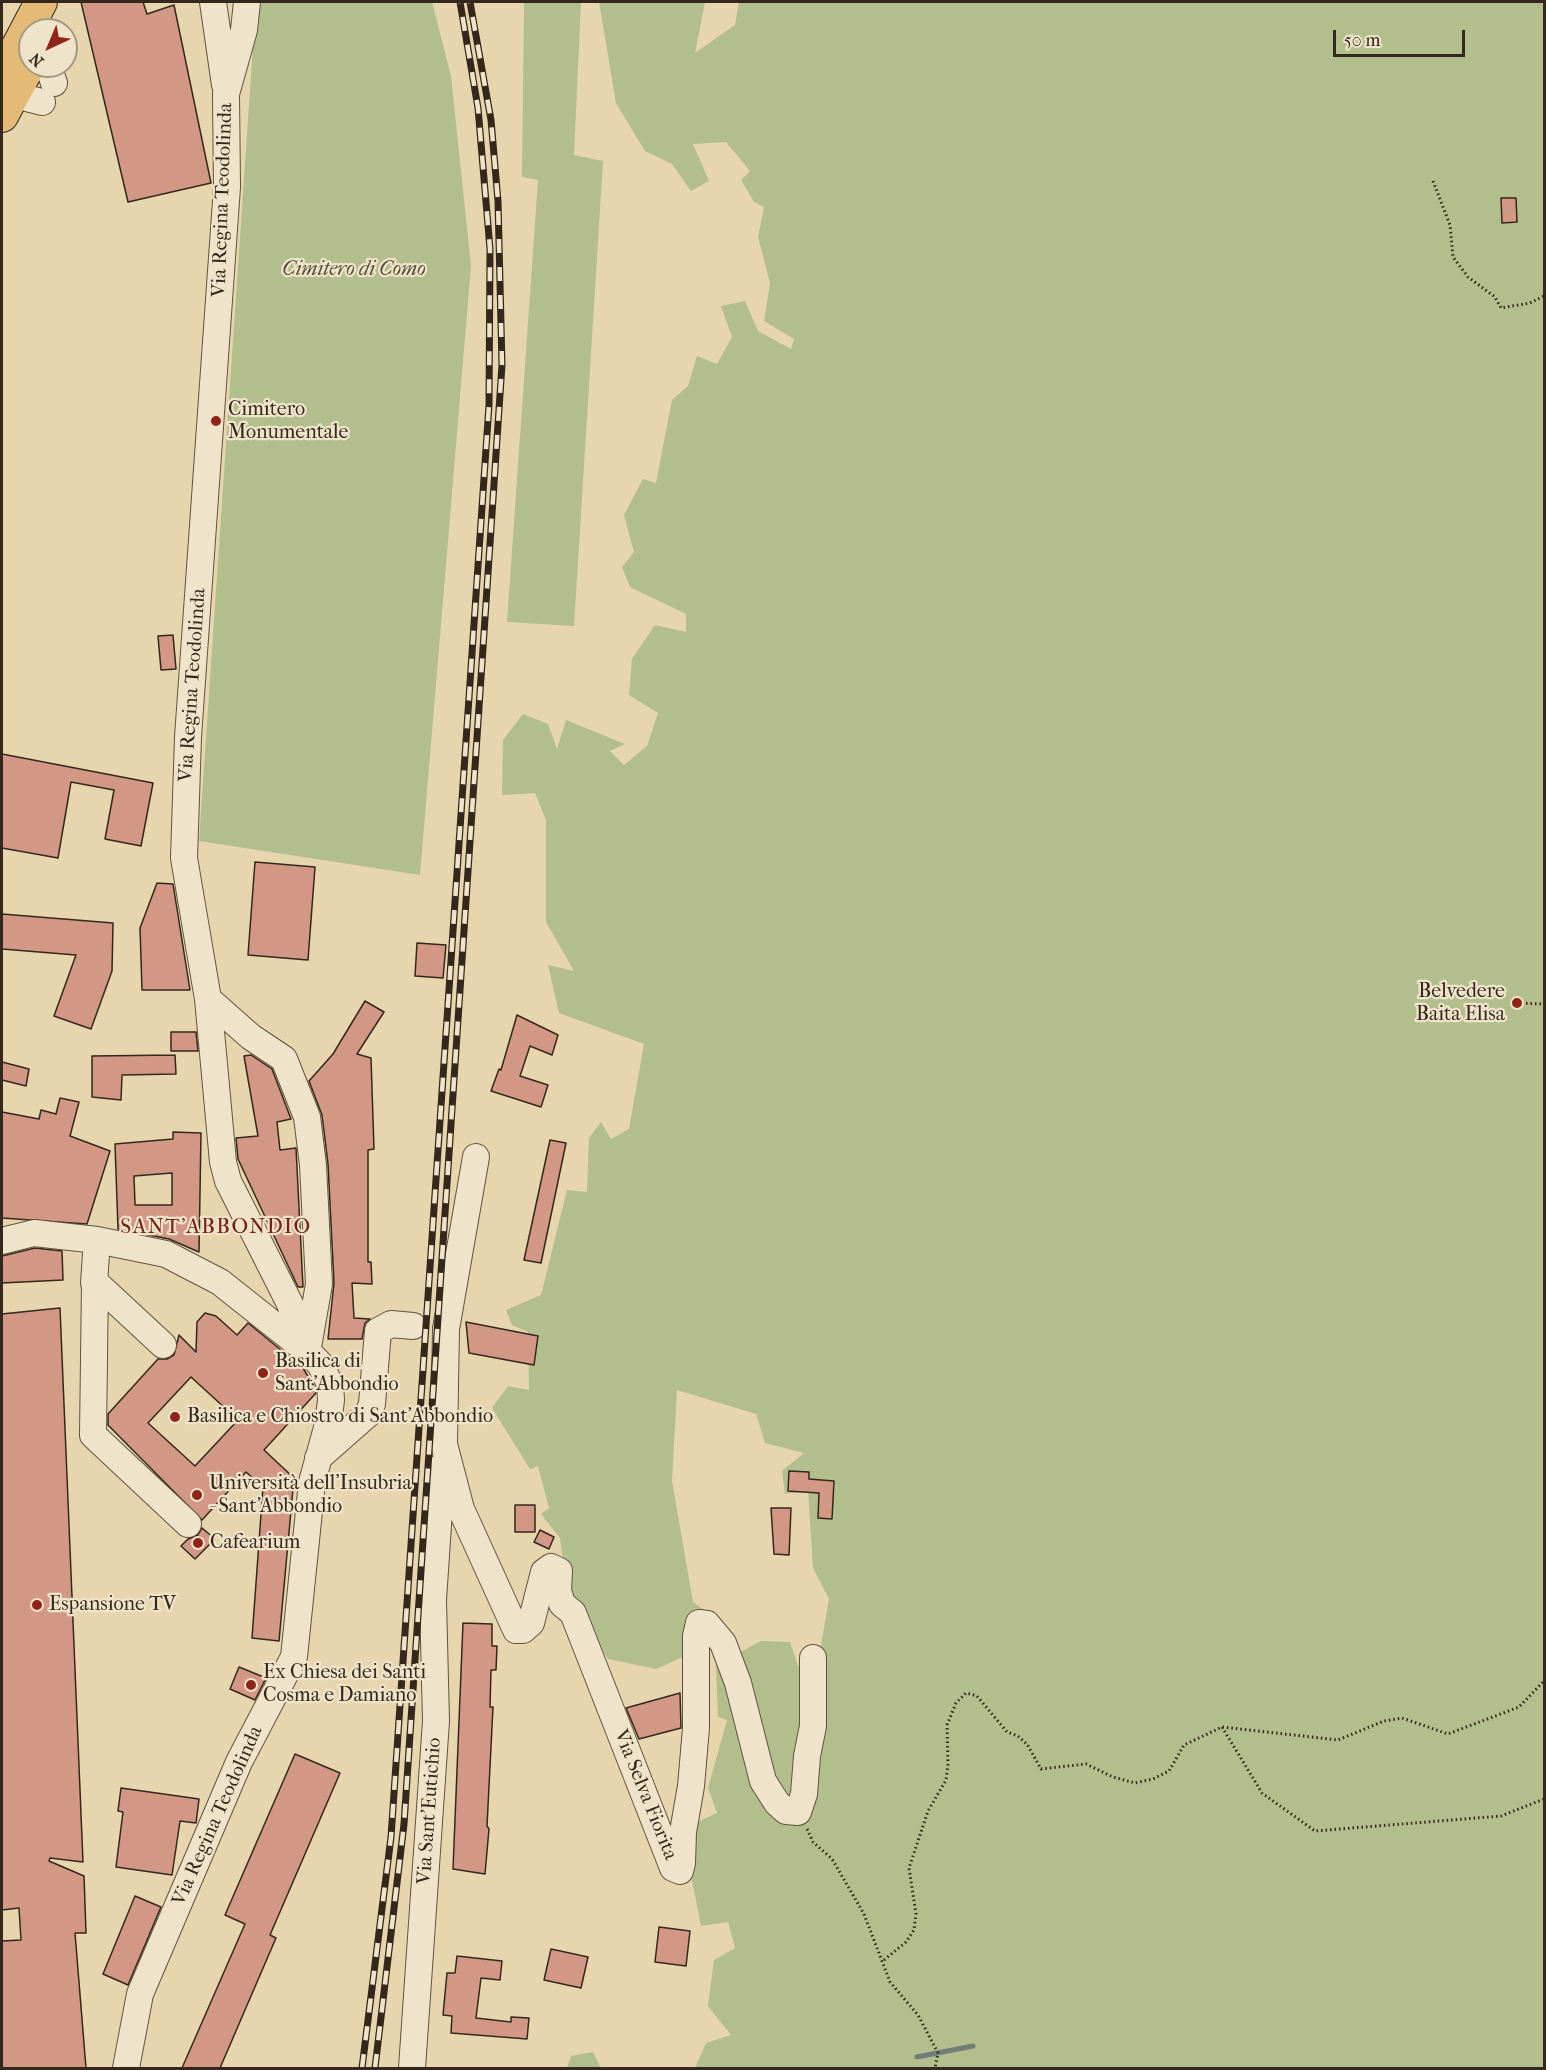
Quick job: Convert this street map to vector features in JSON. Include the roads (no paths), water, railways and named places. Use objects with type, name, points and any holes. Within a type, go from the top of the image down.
[{"type":"main road","points":[[27,86],[41,16],[62,2]]},
{"type":"street","points":[[213,2],[226,94]]},
{"type":"street","name":"Via Regina Teodolinda","points":[[126,2068],[140,1994],[239,1762],[294,1657],[312,1482],[329,1416],[330,1384],[320,1364],[307,1351],[290,1304],[228,1181],[223,1162],[208,999],[184,858],[188,737],[227,186],[226,94],[244,30],[247,2]]},
{"type":"street","points":[[2,64],[41,16]]},
{"type":"street","points":[[2,1241],[34,1233],[97,1240],[166,1254],[220,1282],[307,1351],[319,1284],[313,1165],[307,1117],[284,1059],[251,1037],[208,999]]},
{"type":"street","name":"Via Selva Fiorita","points":[[476,1157],[446,1329],[444,1444],[461,1509],[516,1630],[523,1630],[531,1623],[544,1572],[551,1567],[559,1571],[558,1590],[562,1604],[573,1613],[674,1868],[680,1871],[682,1863],[683,1832],[693,1765],[696,1636],[699,1623],[707,1624],[723,1643],[738,1683],[763,1781],[777,1803],[786,1811],[798,1812],[804,1794],[807,1756],[813,1726],[813,1658]]},
{"type":"street","points":[[97,1240],[94,1283],[93,1435],[188,1524]]},
{"type":"street","points":[[95,1282],[163,1345]]},
{"type":"street","points":[[318,1458],[368,1414],[372,1404],[378,1331],[404,1325]]},
{"type":"street","name":"Via Sant'Eutichio","points":[[412,2068],[436,1721],[433,1600],[444,1444]]},
{"type":"waterway","points":[[917,2057],[973,2046]]},
{"type":"railway","points":[[362,2068],[391,1837],[489,405],[490,249],[478,108],[460,2]]},
{"type":"railway","points":[[375,2068],[404,1824],[502,365],[498,201],[491,120],[470,2]]},
{"type":"place","name":"Cimitero Monumentale","points":[[216,421]]},
{"type":"place","name":"Belvedere Baita Elisa","points":[[1517,1003]]},
{"type":"place","name":"Basilica di Sant'Abbondio","points":[[263,1373]]},
{"type":"place","name":"Basilica e Chiostro di Sant'Abbondio","points":[[175,1417]]},
{"type":"place","name":"Università dell'Insubria - Sant'Abbondio","points":[[197,1495]]},
{"type":"place","name":"Cafearium","points":[[198,1543]]},
{"type":"place","name":"Espansione TV","points":[[37,1605]]},
{"type":"place","name":"Ex Chiesa dei Santi Cosma e Damiano","points":[[251,1685]]},
{"type":"district","name":"SANT'ABBONDIO","points":[[216,1228]]},
{"type":"park label","name":"Cimitero di Como","points":[[354,270]]}]
